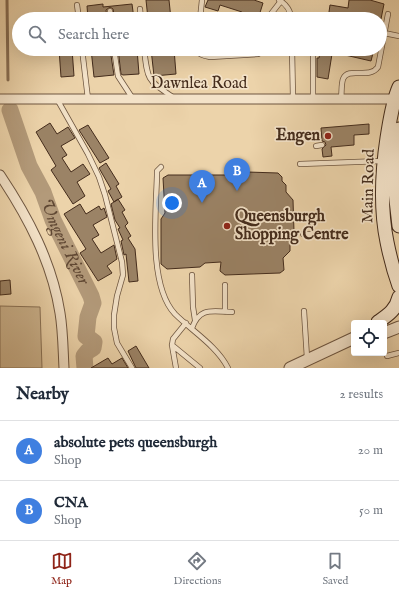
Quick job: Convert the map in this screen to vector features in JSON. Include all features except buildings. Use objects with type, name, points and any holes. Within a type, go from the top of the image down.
[{"type":"main road","name":"Main Road","points":[[397,95],[384,211],[386,240],[399,286]]},
{"type":"main road","name":"Main Road","points":[[399,129],[390,161],[399,226]]},
{"type":"main road","points":[[385,320],[396,306],[399,297]]},
{"type":"street","name":"Dawnlea Road","points":[[0,99],[341,98],[397,95]]},
{"type":"street","points":[[0,175],[22,210],[50,267],[60,313],[64,368]]},
{"type":"street","points":[[387,321],[399,313]]},
{"type":"street","points":[[387,327],[399,328]]},
{"type":"street","points":[[290,368],[305,363],[351,340]]},
{"type":"lane","points":[[201,12],[202,0]]},
{"type":"lane","points":[[273,12],[280,1],[290,12]]},
{"type":"lane","points":[[77,5],[78,12]]},
{"type":"lane","points":[[387,19],[388,14]]},
{"type":"lane","points":[[387,34],[399,36]]},
{"type":"lane","points":[[83,56],[88,99]]},
{"type":"lane","points":[[115,56],[118,76],[133,99]]},
{"type":"lane","points":[[145,56],[146,72],[149,78],[154,84],[176,99]]},
{"type":"lane","points":[[206,56],[226,56]]},
{"type":"lane","points":[[292,56],[293,98]]},
{"type":"lane","points":[[313,56],[313,98]]},
{"type":"lane","points":[[341,98],[343,79],[345,76],[353,73],[369,73],[376,70],[380,56]]},
{"type":"lane","points":[[57,99],[88,154],[99,177],[105,195],[122,262],[123,275],[117,296],[114,315],[114,328],[117,342],[132,368]]},
{"type":"lane","points":[[316,146],[322,145]]},
{"type":"lane","points":[[300,164],[390,161]]},
{"type":"lane","points":[[161,167],[157,171],[156,264],[165,300],[176,314],[218,354],[228,368]]},
{"type":"lane","points":[[303,234],[321,234]]},
{"type":"lane","points":[[192,275],[195,320]]},
{"type":"lane","points":[[225,285],[225,312]]},
{"type":"lane","points":[[304,311],[305,363]]},
{"type":"lane","points":[[192,328],[195,320],[204,312],[232,312]]},
{"type":"lane","points":[[176,368],[172,345],[173,338],[186,324]]},
{"type":"lane","points":[[172,345],[200,368]]},
{"type":"lane","points":[[387,356],[399,353]]},
{"type":"shaded area","points":[[0,306],[40,307],[42,368],[0,368]]},
{"type":"waterway","name":"Umgeni River","points":[[7,0],[8,80]]},
{"type":"waterway","name":"Umgeni River","points":[[10,110],[29,166],[43,192],[53,220],[91,296],[93,303],[88,317],[86,336],[94,342],[93,348],[84,356],[85,368]]},
{"type":"place","name":"Engen","points":[[328,136]]},
{"type":"place","name":"CNA","points":[[237,191]]},
{"type":"place","name":"absolute pets queensburgh","points":[[202,203]]},
{"type":"place","name":"Queensburgh Shopping Centre","points":[[227,226]]}]
